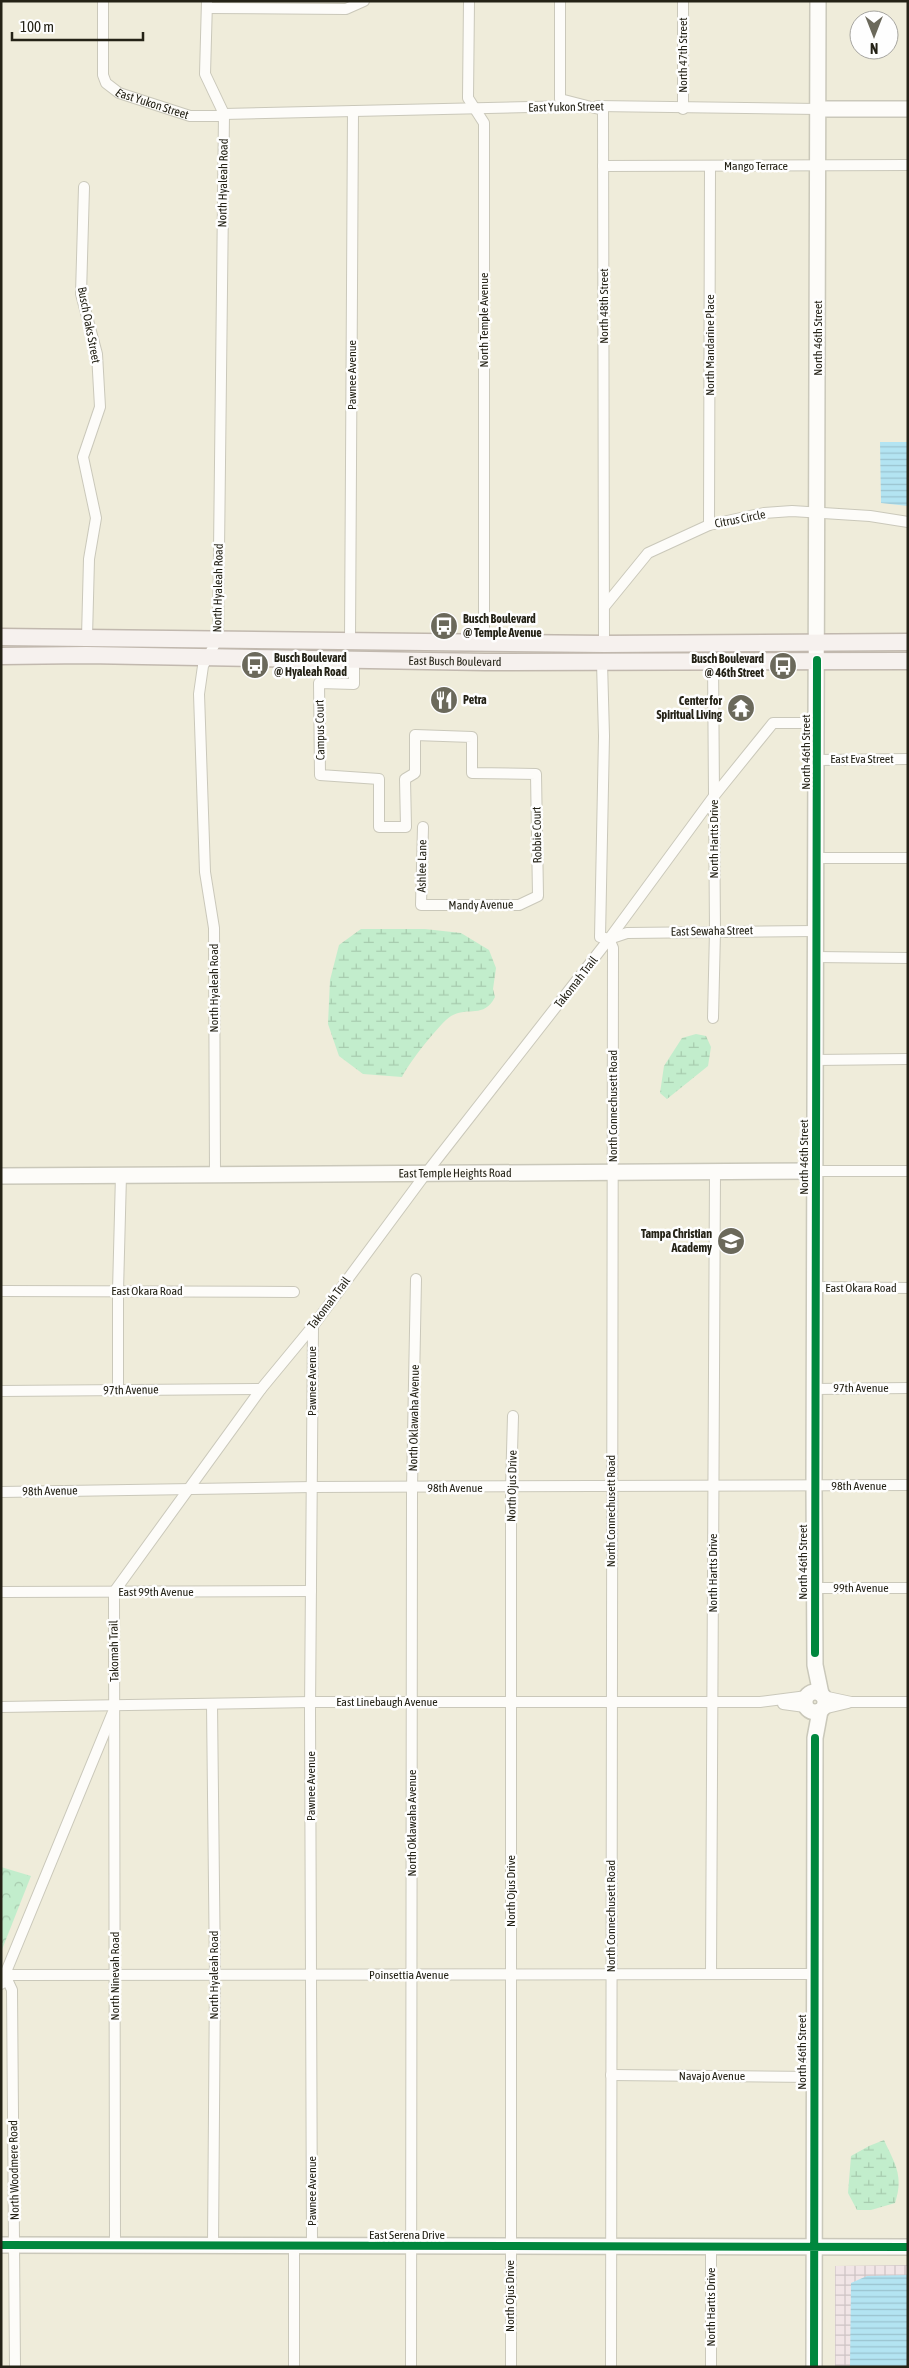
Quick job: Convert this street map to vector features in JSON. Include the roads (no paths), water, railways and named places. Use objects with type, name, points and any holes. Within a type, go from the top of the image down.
[{"type":"main road","name":"East Busch Boulevard","points":[[3,637],[218,638],[585,644],[908,642]]},
{"type":"main road","points":[[362,661],[388,651],[464,653],[484,643]]},
{"type":"main road","points":[[602,662],[613,652],[624,650],[680,650],[690,643]]},
{"type":"main road","points":[[485,662],[510,649],[571,650],[585,644]]},
{"type":"main road","name":"East Busch Boulevard","points":[[1,656],[206,657],[485,662],[908,661]]},
{"type":"street","name":"East Yukon Street","points":[[103,1],[103,75],[106,83],[119,93],[183,114],[224,115],[581,105],[683,109],[908,109]]},
{"type":"street","points":[[207,5],[346,9],[364,1]]},
{"type":"street","name":"North Temple Avenue","points":[[469,1],[468,98],[477,109],[484,124],[484,643]]},
{"type":"street","name":"North 48th Street","points":[[560,1],[560,98],[603,110],[604,644]]},
{"type":"street","name":"North 47th Street","points":[[683,1],[683,109]]},
{"type":"street","name":"North 46th Street","points":[[814,2367],[813,1974],[818,1]]},
{"type":"street","name":"North Hyaleah Road","points":[[207,5],[205,74],[224,115],[218,638],[206,657],[201,673],[200,694],[205,872],[214,928],[215,1174]]},
{"type":"street","name":"Pawnee Avenue","points":[[350,640],[353,111]]},
{"type":"street","name":"Mango Terrace","points":[[604,166],[908,165]]},
{"type":"street","name":"North Mandarine Place","points":[[709,525],[710,166]]},
{"type":"street","name":"Busch Oaks Street","points":[[84,187],[81,294],[97,354],[100,407],[82,457],[96,518],[89,559],[87,637]]},
{"type":"street","name":"Citrus Circle","points":[[604,608],[648,553],[709,525],[764,513],[792,511],[870,516],[908,522]]},
{"type":"street","name":"North Hartts Drive","points":[[713,660],[715,931],[713,1018]]},
{"type":"street","name":"Campus Court","points":[[362,661],[354,684],[319,683],[320,775],[379,779]]},
{"type":"street","name":"North Connechusett Road","points":[[602,662],[604,736],[600,937],[609,939],[613,948],[611,2367]]},
{"type":"street","name":"Takomah Trail","points":[[3,1980],[115,1706],[114,1592],[186,1489],[261,1389],[312,1326],[427,1172],[609,939],[714,796],[773,723],[817,723]]},
{"type":"street","name":"Robbie Court","points":[[379,779],[379,827],[406,827],[405,779],[415,773],[415,735],[472,737],[472,773],[536,774],[538,896]]},
{"type":"street","name":"East Eva Street","points":[[817,760],[908,759]]},
{"type":"street","name":"Ashlee Lane","points":[[421,905],[423,827]]},
{"type":"street","points":[[817,858],[908,858]]},
{"type":"street","name":"Mandy Avenue","points":[[421,905],[519,905],[538,896]]},
{"type":"street","name":"East Sewaha Street","points":[[609,939],[627,933],[816,931]]},
{"type":"street","points":[[816,958],[908,958]]},
{"type":"street","points":[[815,1060],[908,1060]]},
{"type":"street","name":"East Temple Heights Road","points":[[1,1176],[427,1172],[908,1171]]},
{"type":"street","name":"North Hartts Drive","points":[[711,1974],[715,1172]]},
{"type":"street","points":[[118,1390],[121,1175]]},
{"type":"street","name":"North Oklawaha Avenue","points":[[411,2367],[412,1488],[416,1279]]},
{"type":"street","name":"East Okara Road","points":[[815,1287],[908,1288]]},
{"type":"street","name":"East Okara Road","points":[[1,1291],[294,1292]]},
{"type":"street","name":"Pawnee Avenue","points":[[312,1326],[312,2246]]},
{"type":"street","name":"97th Avenue","points":[[815,1389],[908,1388]]},
{"type":"street","name":"97th Avenue","points":[[1,1391],[261,1389]]},
{"type":"street","name":"North Ojus Drive","points":[[510,2367],[511,1488],[513,1416]]},
{"type":"street","name":"98th Avenue","points":[[1,1492],[312,1487],[908,1486]]},
{"type":"street","name":"99th Avenue","points":[[814,1588],[908,1588]]},
{"type":"street","name":"East 99th Avenue","points":[[1,1592],[311,1591]]},
{"type":"street","name":"East Linebaugh Avenue","points":[[1,1707],[311,1702],[773,1702],[778,1699],[814,1702],[908,1702]]},
{"type":"street","name":"North Hyaleah Road","points":[[212,1704],[215,1976],[213,2246]]},
{"type":"street","name":"North Ninevah Road","points":[[115,1706],[115,2245]]},
{"type":"street","name":"Poinsettia Avenue","points":[[3,1980],[116,1976],[813,1974]]},
{"type":"street","name":"North Woodmere Road","points":[[3,1980],[12,1990],[8,2245],[15,2367]]},
{"type":"street","name":"Navajo Avenue","points":[[611,2075],[813,2077]]},
{"type":"street","name":"East Serena Drive","points":[[8,2245],[908,2247]]},
{"type":"street","points":[[294,2246],[294,2367]]},
{"type":"street","name":"North Hartts Drive","points":[[711,2247],[711,2367]]},
{"type":"water","points":[[880,442],[908,442],[908,506],[881,503]]},
{"type":"water","points":[[908,2275],[908,2367],[850,2367],[851,2283],[867,2276]]},
{"type":"place","name":"Busch Boulevard @ Temple Avenue","points":[[444,626]]},
{"type":"place","name":"Busch Boulevard @ Hyaleah Road","points":[[255,665]]},
{"type":"place","name":"Busch Boulevard @ 46th Street","points":[[783,666]]},
{"type":"place","name":"Petra","points":[[444,700]]},
{"type":"place","name":"Center for Spiritual Living","points":[[741,708]]},
{"type":"place","name":"Tampa Christian Academy","points":[[731,1241]]}]
